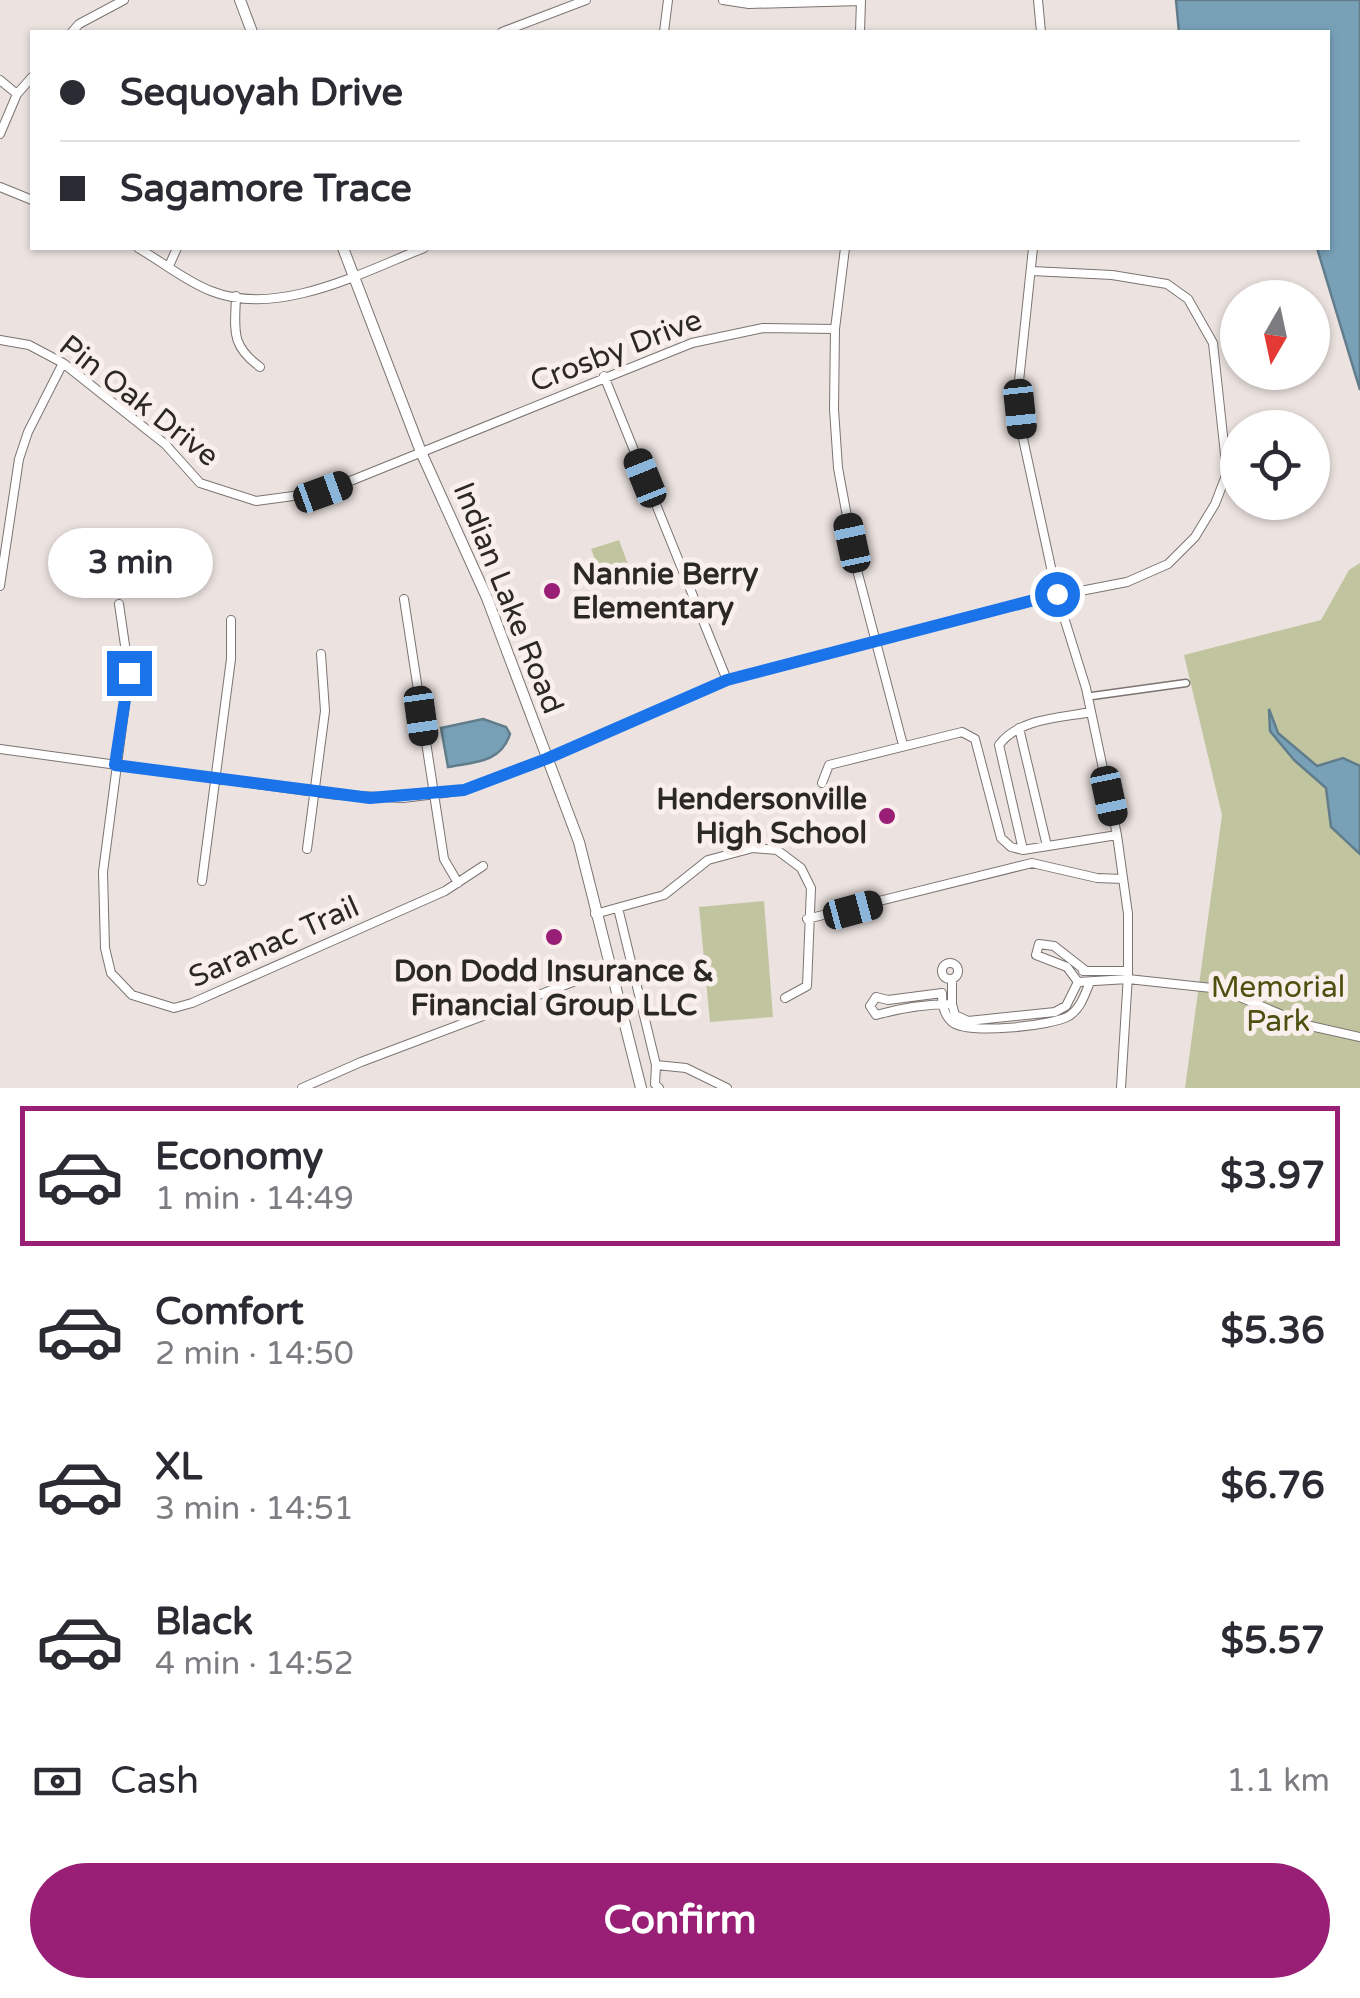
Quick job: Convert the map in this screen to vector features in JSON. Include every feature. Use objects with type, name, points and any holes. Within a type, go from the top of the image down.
[{"type":"street","points":[[240,0],[251,30]]},
{"type":"street","points":[[507,30],[586,0]]},
{"type":"street","points":[[664,30],[668,0]]},
{"type":"street","points":[[723,0],[749,4],[861,0],[860,30]]},
{"type":"street","points":[[1038,0],[1041,30]]},
{"type":"street","points":[[74,30],[118,1]]},
{"type":"street","points":[[0,80],[17,94]]},
{"type":"street","points":[[0,134],[17,94],[30,80]]},
{"type":"street","points":[[0,187],[30,199]]},
{"type":"street","points":[[141,250],[212,292],[236,296],[304,295],[419,250]]},
{"type":"street","points":[[169,266],[176,250]]},
{"type":"street","name":"Indian Lake Road","points":[[344,250],[421,452],[487,598],[579,842],[642,1088]]},
{"type":"street","points":[[845,250],[835,329],[838,468],[858,570],[903,745]]},
{"type":"street","points":[[1033,250],[1021,355],[1022,434],[1057,594],[1092,712],[1118,835],[1128,914],[1121,1088]]},
{"type":"street","points":[[0,749],[370,798],[464,790],[546,759],[727,680],[1057,594],[1128,582],[1168,564],[1195,536],[1215,504],[1227,474],[1213,343],[1183,294],[1166,284],[1142,278],[1032,271]]},
{"type":"street","points":[[236,296],[237,344],[242,354],[260,368]]},
{"type":"street","name":"Crosby Drive","points":[[421,452],[692,343],[762,328],[835,329]]},
{"type":"street","name":"Pin Oak Drive","points":[[0,340],[29,345],[64,363],[165,444],[200,483],[256,501],[323,492],[421,452]]},
{"type":"street","points":[[0,586],[18,459],[64,363]]},
{"type":"street","points":[[604,376],[727,680]]},
{"type":"street","points":[[404,600],[444,859],[458,882]]},
{"type":"street","name":"Saranac Trail","points":[[119,604],[129,673],[103,872],[106,948],[111,973],[119,985],[145,1001],[174,1008],[192,1003],[458,882],[482,866]]},
{"type":"street","points":[[202,881],[231,658],[231,620]]},
{"type":"street","points":[[307,849],[326,711],[322,654]]},
{"type":"street","points":[[1092,696],[1186,683]]},
{"type":"street","points":[[1023,850],[999,745],[1008,732],[1019,728],[1092,712]]},
{"type":"street","points":[[1019,728],[1047,846]]},
{"type":"street","points":[[822,783],[829,765],[962,732],[975,740],[1001,838],[1011,847],[1023,850],[1118,835]]},
{"type":"street","points":[[595,914],[664,896],[708,860],[763,847],[778,850],[801,868],[810,888],[807,986],[785,998]]},
{"type":"street","points":[[807,919],[1032,863],[1098,878],[1123,879]]},
{"type":"street","points":[[618,908],[656,1066],[655,1084],[659,1088]]},
{"type":"street","points":[[1128,975],[1090,982],[1076,977],[1060,962],[1036,955],[1039,944],[1054,946],[1086,970],[1128,975],[1221,989],[1306,1025],[1360,1037]]},
{"type":"street","points":[[302,1088],[610,968]]},
{"type":"street","points":[[1061,1014],[1076,977],[1086,970]]},
{"type":"street","points":[[948,978],[947,1004],[954,1024],[969,1029],[1061,1014],[1081,1003],[1090,982]]},
{"type":"street","points":[[947,992],[888,1000],[876,997],[870,1006],[876,1015],[947,1004]]},
{"type":"street","points":[[624,1020],[643,1013]]},
{"type":"street","points":[[656,1066],[686,1068],[727,1088]]},
{"type":"green space","points":[[619,540],[632,575],[605,585],[591,549]]},
{"type":"green space","name":"Memorial Park","points":[[1360,563],[1360,1088],[1185,1088],[1222,815],[1184,655],[1321,620],[1349,570]]},
{"type":"green space","points":[[764,901],[773,1017],[710,1022],[699,907]]},
{"type":"water","points":[[1176,0],[1360,0],[1360,390],[1330,280],[1327,280],[1318,250],[1330,250],[1330,30],[1179,30]]},
{"type":"water","points":[[1269,709],[1278,733],[1317,766],[1343,758],[1360,766],[1360,854],[1331,827],[1326,788],[1294,760],[1270,731]]},
{"type":"water","points":[[483,719],[506,727],[510,734],[506,744],[485,760],[448,767],[441,728]]},
{"type":"place","name":"Nannie Berry Elementary","points":[[552,591]]},
{"type":"place","name":"Hendersonville High School","points":[[887,816]]},
{"type":"place","name":"Don Dodd Insurance & Financial Group LLC","points":[[554,937]]},
{"type":"route","points":[[129,673],[115,765],[337,796],[403,798],[464,790],[546,759],[727,680],[1057,594]]}]
